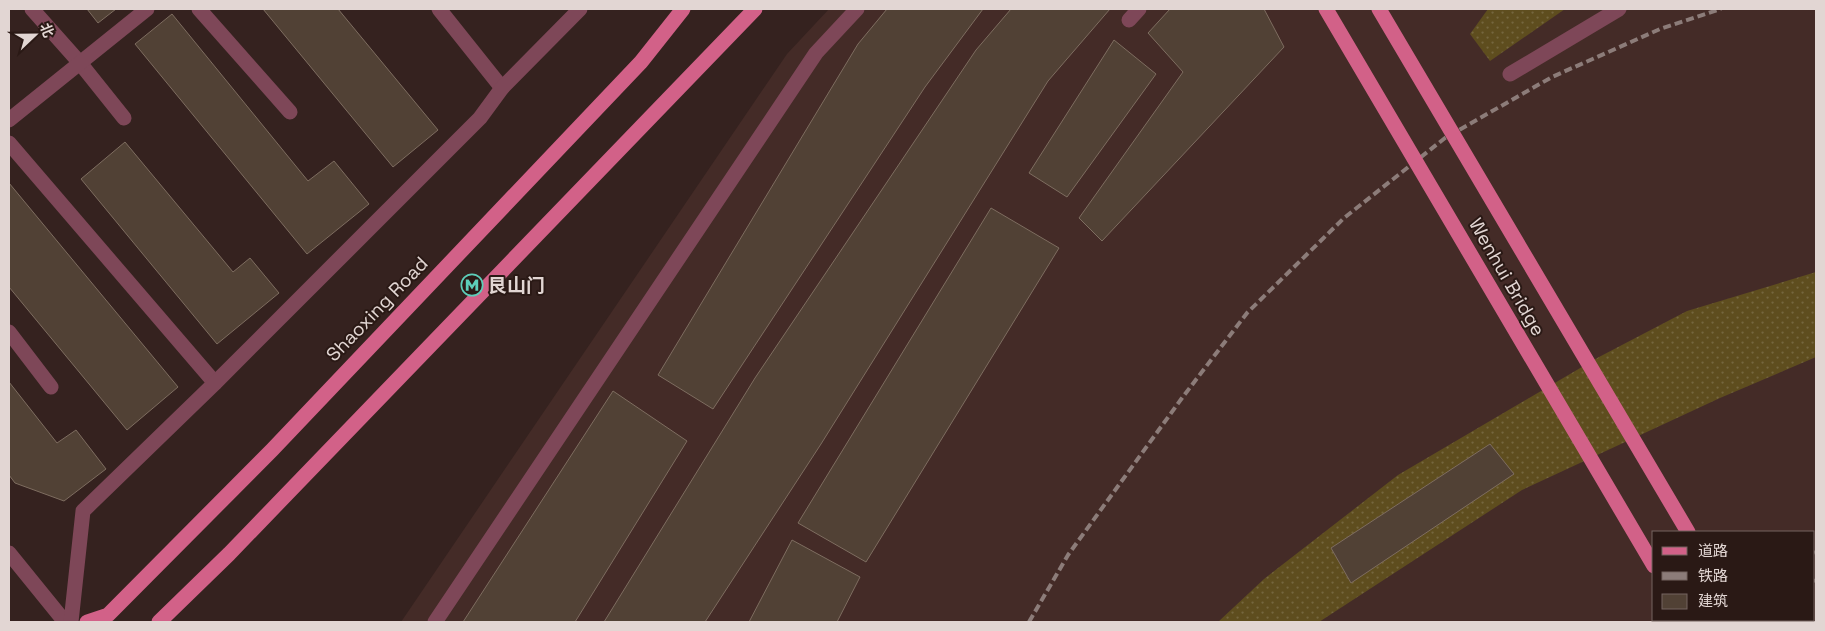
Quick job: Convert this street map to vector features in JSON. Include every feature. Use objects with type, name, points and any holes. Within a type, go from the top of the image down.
[{"type":"main road","name":"Shaoxing Road","points":[[87,622],[108,615],[272,450],[641,62],[683,9]]},
{"type":"main road","points":[[159,622],[229,554],[755,9]]},
{"type":"main road","name":"Wenhui Bridge","points":[[1326,9],[1652,563]]},
{"type":"main road","name":"Wenhui Bridge","points":[[1379,9],[1687,531]]},
{"type":"street","points":[[32,9],[80,63],[124,118]]},
{"type":"street","points":[[9,120],[147,9]]},
{"type":"street","points":[[199,9],[290,112]]},
{"type":"street","points":[[439,9],[502,88]]},
{"type":"street","points":[[71,622],[83,511],[215,383],[480,118],[502,88],[580,9]]},
{"type":"street","points":[[435,622],[816,53],[857,9]]},
{"type":"street","points":[[1510,74],[1619,9]]},
{"type":"street","points":[[9,143],[215,383]]},
{"type":"street","points":[[9,332],[51,387]]},
{"type":"street","points":[[9,554],[65,622]]},
{"type":"shaded area","points":[[829,9],[1816,9],[1816,622],[401,622],[787,54]]},
{"type":"shaded area","points":[[1488,9],[1565,9],[1490,61],[1470,34]]},
{"type":"shaded area","points":[[1816,272],[1816,357],[1720,398],[1522,490],[1319,622],[1218,622],[1264,579],[1398,475],[1599,357],[1687,311]]},
{"type":"building","points":[[87,9],[116,9],[98,23]]},
{"type":"building","points":[[263,9],[338,9],[438,130],[393,167]]},
{"type":"building","points":[[887,9],[983,9],[925,87],[713,409],[658,375],[858,44]]},
{"type":"building","points":[[1011,9],[1110,9],[1048,81],[821,444],[705,622],[604,622],[755,378],[976,50]]},
{"type":"building","points":[[1170,9],[1264,9],[1284,47],[1102,241],[1079,218],[1183,72],[1148,33]]},
{"type":"building","points":[[172,14],[308,181],[334,161],[369,204],[307,254],[135,44]]},
{"type":"building","points":[[1114,40],[1156,74],[1067,197],[1029,173]]},
{"type":"building","points":[[125,142],[233,272],[250,258],[279,293],[217,344],[81,179]]},
{"type":"building","points":[[9,183],[178,387],[127,430],[9,287]]},
{"type":"building","points":[[991,208],[1059,248],[866,562],[798,523]]},
{"type":"building","points":[[9,382],[57,443],[76,430],[106,469],[64,501],[15,483],[9,475]]},
{"type":"building","points":[[613,391],[687,441],[575,622],[463,622]]},
{"type":"building","points":[[1490,444],[1514,474],[1351,583],[1331,548]]},
{"type":"building","points":[[792,540],[860,577],[837,622],[749,622]]},
{"type":"railway","points":[[1029,622],[1068,555],[1182,398],[1247,313],[1344,218],[1445,138],[1552,77],[1660,29],[1721,9]]},
{"type":"place","name":"艮山门","points":[[472,285]]}]
